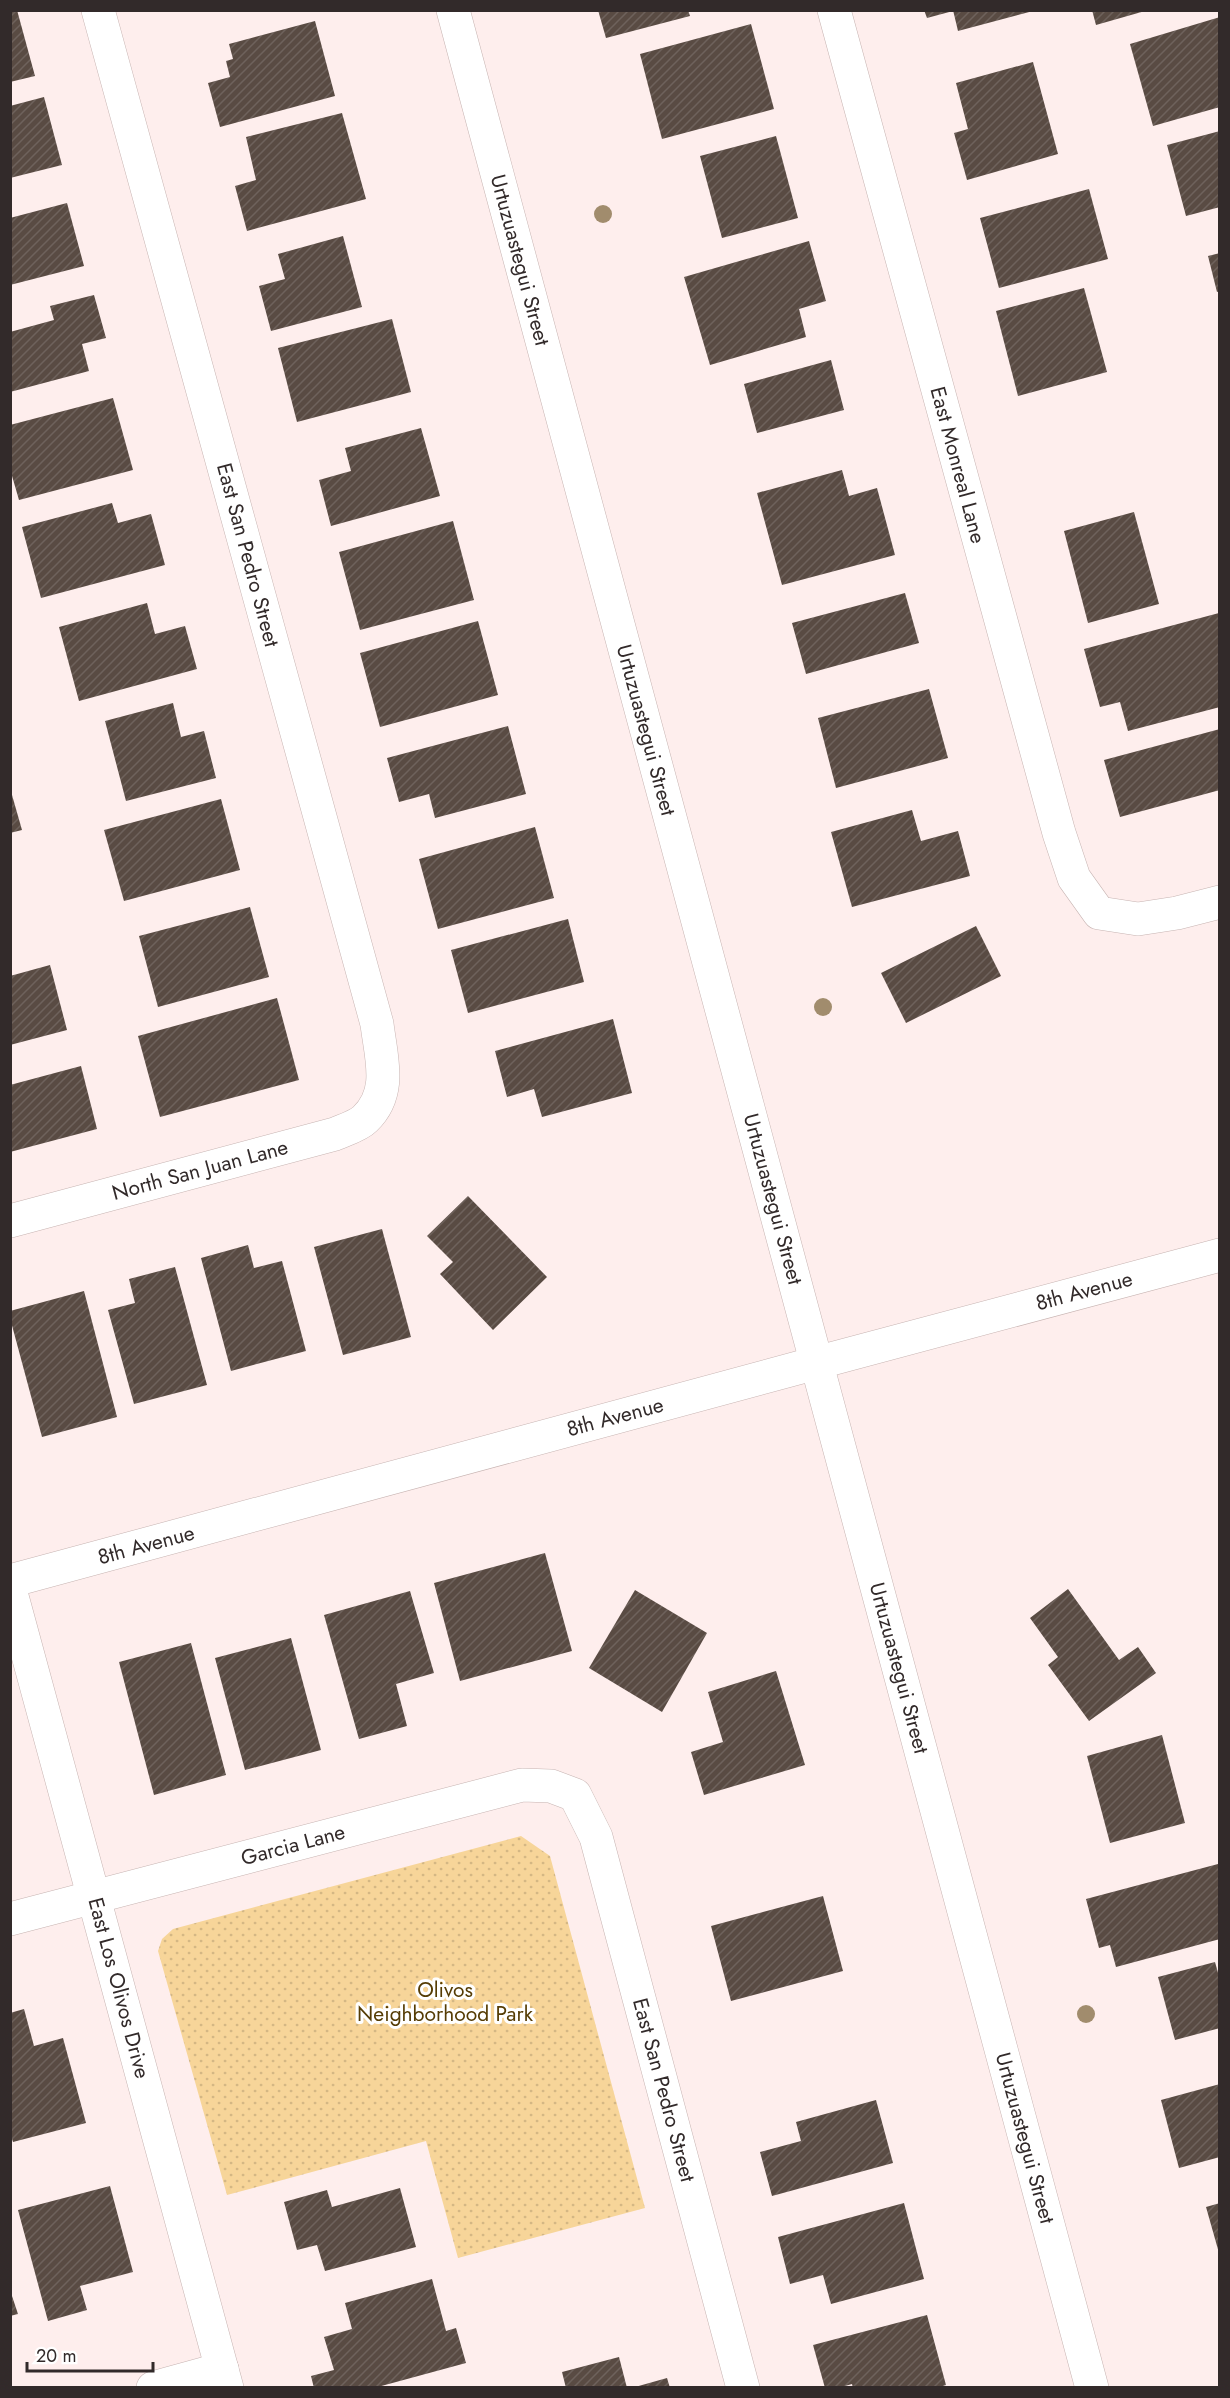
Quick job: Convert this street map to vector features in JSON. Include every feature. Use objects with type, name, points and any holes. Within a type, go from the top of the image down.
[{"type":"street","name":"East San Pedro Street","points":[[98,10],[377,1024],[384,1082],[378,1101]]},
{"type":"street","name":"Urtuzuastegui Street","points":[[453,10],[1092,2388]]},
{"type":"street","name":"East Monreal Lane","points":[[834,10],[1059,833],[1074,878],[1099,913],[1138,919],[1177,913],[1220,902]]},
{"type":"street","name":"North San Juan Lane","points":[[10,1221],[335,1134],[364,1120],[378,1101]]},
{"type":"street","name":"8th Avenue","points":[[10,1581],[1220,1255]]},
{"type":"street","name":"East Los Olivos Drive","points":[[10,1589],[224,2378]]},
{"type":"street","name":"Garcia Lane","points":[[10,1919],[522,1785],[550,1786],[576,1796]]},
{"type":"street","name":"East San Pedro Street","points":[[576,1796],[596,1837],[743,2388]]},
{"type":"street","points":[[153,2388],[224,2378]]},
{"type":"green space","name":"Olivos Neighborhood Park","points":[[521,1836],[550,1856],[645,2208],[458,2258],[426,2141],[227,2195],[158,1951],[162,1939],[173,1929]]},
{"type":"building","points":[[10,10],[17,10],[35,76],[10,82]]},
{"type":"building","points":[[598,10],[688,10],[690,16],[606,38]]},
{"type":"building","points":[[924,10],[953,10],[953,11],[927,18]]},
{"type":"building","points":[[953,10],[1033,10],[1033,11],[958,31]]},
{"type":"building","points":[[1092,10],[1145,10],[1145,11],[1096,25]]},
{"type":"building","points":[[1220,17],[1220,107],[1153,126],[1130,44]]},
{"type":"building","points":[[315,21],[335,96],[220,127],[208,83],[230,77],[226,61],[233,59],[229,44]]},
{"type":"building","points":[[751,24],[774,109],[662,139],[640,54]]},
{"type":"building","points":[[1033,62],[1058,154],[967,180],[954,133],[968,129],[956,83]]},
{"type":"building","points":[[44,97],[62,165],[10,178],[10,106]]},
{"type":"building","points":[[342,113],[366,199],[247,231],[235,186],[256,180],[246,137]]},
{"type":"building","points":[[1220,131],[1220,207],[1186,216],[1167,145]]},
{"type":"building","points":[[776,136],[798,218],[722,238],[700,156]]},
{"type":"building","points":[[1089,189],[1108,259],[999,288],[980,218]]},
{"type":"building","points":[[67,203],[84,266],[10,285],[10,218]]},
{"type":"building","points":[[343,236],[362,307],[271,331],[259,286],[285,279],[278,254]]},
{"type":"building","points":[[809,241],[826,301],[799,309],[806,337],[710,365],[684,277]]},
{"type":"building","points":[[1220,253],[1220,291],[1217,292],[1208,256]]},
{"type":"building","points":[[1084,288],[1107,372],[1018,396],[996,311]]},
{"type":"building","points":[[94,295],[106,338],[82,344],[89,371],[10,392],[10,332],[54,320],[50,306]]},
{"type":"building","points":[[392,319],[411,392],[297,422],[278,348]]},
{"type":"building","points":[[831,360],[844,410],[757,433],[744,384]]},
{"type":"building","points":[[113,398],[133,470],[19,500],[10,469],[10,425]]},
{"type":"building","points":[[421,428],[440,496],[331,526],[319,480],[351,471],[345,448]]},
{"type":"building","points":[[842,470],[849,496],[877,488],[895,555],[782,585],[757,493]]},
{"type":"building","points":[[112,503],[118,523],[151,514],[165,565],[41,598],[22,527]]},
{"type":"building","points":[[1134,512],[1159,604],[1088,623],[1064,531]]},
{"type":"building","points":[[453,521],[474,600],[360,630],[339,552]]},
{"type":"building","points":[[905,593],[919,643],[806,674],[792,623]]},
{"type":"building","points":[[147,603],[155,634],[185,626],[197,669],[79,701],[59,627]]},
{"type":"building","points":[[1219,613],[1220,707],[1128,731],[1120,702],[1100,707],[1084,649]]},
{"type":"building","points":[[478,621],[498,695],[380,727],[360,653]]},
{"type":"building","points":[[929,689],[948,758],[836,788],[818,718]]},
{"type":"building","points":[[173,703],[181,737],[204,731],[216,778],[126,801],[105,721]]},
{"type":"building","points":[[508,726],[526,794],[435,818],[429,794],[399,802],[387,758]]},
{"type":"building","points":[[1220,729],[1220,790],[1120,817],[1104,760]]},
{"type":"building","points":[[10,788],[22,830],[10,833]]},
{"type":"building","points":[[221,799],[240,870],[124,901],[104,830]]},
{"type":"building","points":[[912,810],[921,841],[958,831],[970,876],[852,907],[831,832]]},
{"type":"building","points":[[535,827],[554,898],[438,929],[419,859]]},
{"type":"building","points":[[250,907],[269,977],[158,1007],[139,936]]},
{"type":"building","points":[[568,919],[584,982],[468,1013],[451,950]]},
{"type":"building","points":[[976,926],[1001,976],[906,1023],[881,973]]},
{"type":"building","points":[[50,965],[67,1030],[10,1045],[10,976]]},
{"type":"building","points":[[277,998],[299,1080],[160,1117],[138,1036]]},
{"type":"building","points":[[613,1019],[632,1093],[542,1117],[534,1089],[507,1097],[495,1051]]},
{"type":"building","points":[[81,1066],[97,1129],[10,1152],[10,1085]]},
{"type":"building","points":[[468,1196],[547,1277],[493,1330],[440,1274],[453,1262],[427,1236]]},
{"type":"building","points":[[382,1229],[411,1337],[343,1355],[314,1247]]},
{"type":"building","points":[[248,1245],[254,1268],[282,1261],[306,1351],[231,1371],[201,1258]]},
{"type":"building","points":[[175,1267],[207,1385],[134,1404],[108,1310],[135,1303],[129,1279]]},
{"type":"building","points":[[84,1291],[117,1417],[42,1437],[10,1311]]},
{"type":"building","points":[[545,1553],[572,1651],[460,1681],[434,1583]]},
{"type":"building","points":[[1068,1589],[1119,1660],[1138,1647],[1156,1673],[1089,1721],[1048,1665],[1058,1657],[1030,1618]]},
{"type":"building","points":[[635,1590],[707,1633],[662,1712],[589,1668]]},
{"type":"building","points":[[410,1591],[434,1673],[396,1684],[407,1726],[359,1739],[324,1615]]},
{"type":"building","points":[[291,1638],[321,1750],[245,1770],[215,1658]]},
{"type":"building","points":[[191,1643],[226,1775],[154,1795],[119,1662]]},
{"type":"building","points":[[776,1671],[805,1765],[704,1795],[691,1752],[723,1742],[708,1692]]},
{"type":"building","points":[[1162,1735],[1185,1823],[1110,1843],[1087,1756]]},
{"type":"building","points":[[1218,1864],[1220,1939],[1116,1967],[1110,1945],[1099,1948],[1086,1899]]},
{"type":"building","points":[[823,1896],[843,1971],[731,2001],[711,1926]]},
{"type":"building","points":[[1215,1962],[1220,1980],[1220,2028],[1175,2040],[1158,1977]]},
{"type":"building","points":[[24,2009],[34,2046],[63,2038],[86,2123],[13,2142],[10,2133],[10,2013]]},
{"type":"building","points":[[1220,2084],[1220,2157],[1179,2168],[1161,2100]]},
{"type":"building","points":[[876,2100],[893,2163],[772,2196],[760,2152],[801,2141],[796,2122]]},
{"type":"building","points":[[110,2186],[133,2272],[80,2286],[87,2310],[48,2321],[18,2210]]},
{"type":"building","points":[[400,2188],[416,2247],[325,2271],[317,2245],[297,2250],[284,2202],[327,2190],[332,2207]]},
{"type":"building","points":[[904,2203],[924,2279],[831,2304],[823,2275],[790,2284],[778,2237]]},
{"type":"building","points":[[1220,2203],[1220,2253],[1219,2253],[1206,2207]]},
{"type":"building","points":[[432,2279],[446,2331],[456,2328],[466,2363],[374,2388],[314,2388],[311,2376],[334,2370],[324,2337],[352,2329],[345,2303]]},
{"type":"building","points":[[10,2290],[18,2314],[10,2316]]},
{"type":"building","points":[[927,2315],[946,2385],[937,2388],[853,2388],[852,2384],[838,2388],[825,2388],[813,2345]]},
{"type":"building","points":[[619,2357],[627,2388],[566,2388],[562,2372]]},
{"type":"building","points":[[667,2378],[670,2388],[635,2388],[635,2387]]}]
